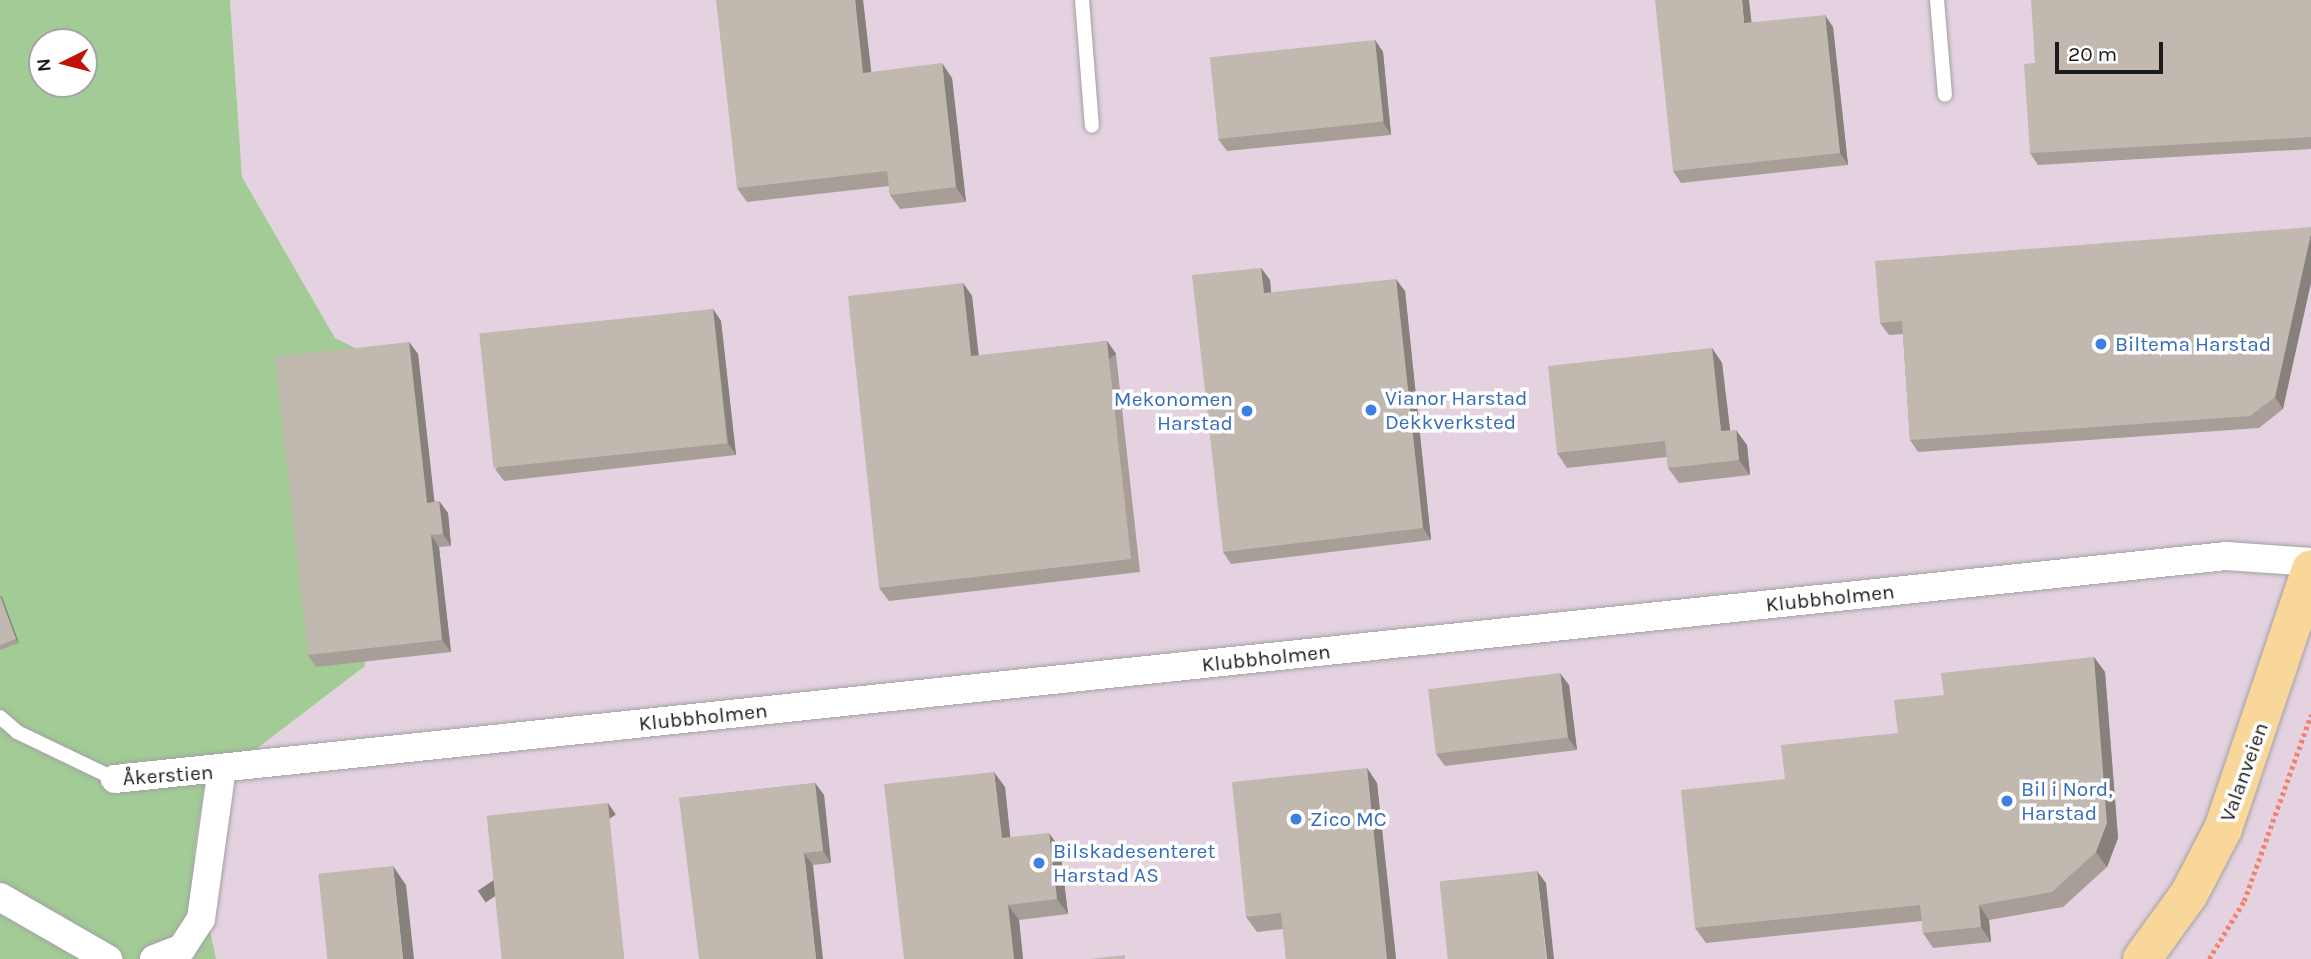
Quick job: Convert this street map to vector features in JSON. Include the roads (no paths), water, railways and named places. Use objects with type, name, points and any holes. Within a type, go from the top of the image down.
[{"type":"main road","name":"Valanveien","points":[[2142,959],[2189,894],[2223,829],[2311,569]]},
{"type":"street","name":"Klubbholmen","points":[[222,768],[2226,556],[2311,562]]},
{"type":"street","name":"Åkerstien","points":[[115,779],[222,768],[201,919],[182,948],[154,959]]},
{"type":"street","points":[[0,897],[108,959]]},
{"type":"lane","points":[[1082,0],[1091,125]]},
{"type":"lane","points":[[1937,0],[1945,95]]},
{"type":"lane","name":"Åkerstien","points":[[0,717],[115,779]]},
{"type":"place","name":"Biltema Harstad","points":[[2101,344]]},
{"type":"place","name":"Vianor Harstad Dekkverksted","points":[[1371,410]]},
{"type":"place","name":"Mekonomen Harstad","points":[[1247,411]]},
{"type":"place","name":"Bil i Nord, Harstad","points":[[2007,801]]},
{"type":"place","name":"Zico MC","points":[[1296,819]]},
{"type":"place","name":"Bilskadesenteret Harstad AS","points":[[1039,863]]}]
